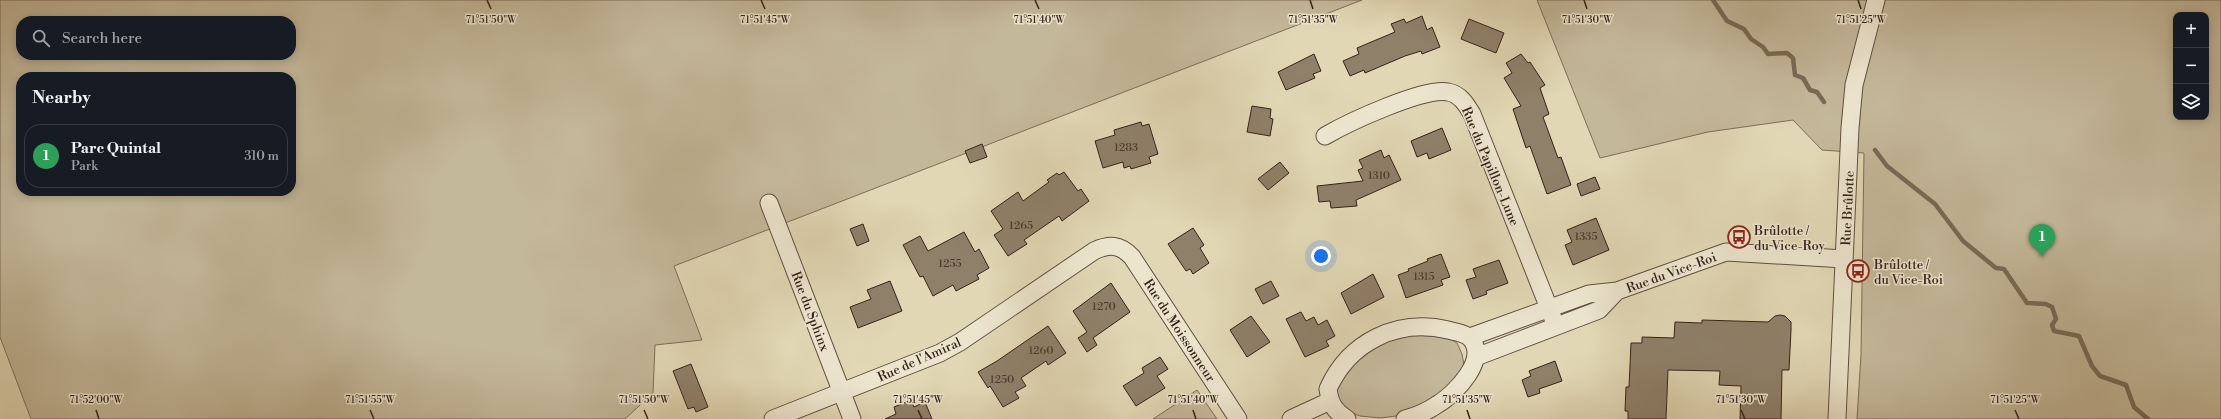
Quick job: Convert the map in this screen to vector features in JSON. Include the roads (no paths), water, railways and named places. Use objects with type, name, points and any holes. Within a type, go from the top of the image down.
[{"type":"street","name":"Rue Brûlotte","points":[[1837,419],[1854,85],[1876,0]]},
{"type":"street","name":"Rue du Papillon-Lune","points":[[1324,136],[1362,117],[1435,91],[1449,92],[1458,96],[1472,114],[1556,326]]},
{"type":"street","name":"Rue du Sphinx","points":[[769,203],[852,419]]},
{"type":"street","name":"Rue de l'Amiral","points":[[773,419],[806,404],[842,392],[940,353],[960,342],[1094,251],[1106,246],[1116,246]]},
{"type":"street","name":"Rue du Moissonneur","points":[[1116,246],[1125,249],[1132,257],[1238,419]]},
{"type":"street","name":"Rue du Vice-Roi","points":[[1470,337],[1589,294],[1617,291],[1726,252],[1844,259]]},
{"type":"street","name":"Rue du Vice-Roi","points":[[1476,357],[1599,310],[1617,291]]},
{"type":"street","points":[[1347,419],[1336,412],[1330,401],[1328,389],[1348,356],[1378,337],[1391,332],[1418,327],[1440,328],[1470,337],[1475,346],[1476,357],[1468,374],[1454,392],[1439,404],[1417,416],[1405,419]]},
{"type":"street","points":[[1291,419],[1330,401]]},
{"type":"waterway","points":[[1713,0],[1727,21],[1744,29],[1751,39],[1763,47],[1768,54],[1787,53],[1793,58],[1795,75],[1803,78],[1810,90],[1817,92],[1824,102]]},
{"type":"waterway","points":[[1875,150],[1887,166],[1935,204],[1963,241],[1996,268],[2004,269],[2027,303],[2046,304],[2052,307],[2056,319],[2052,325],[2054,331],[2079,336],[2092,366],[2100,376],[2126,385],[2134,407],[2148,419]]},
{"type":"place","name":"Brûlotte / du Vice-Roy","points":[[1739,237]]},
{"type":"place","name":"Parc Quintal","points":[[2042,257]]},
{"type":"place","name":"Brûlotte / du Vice-Roi","points":[[1858,271]]}]
